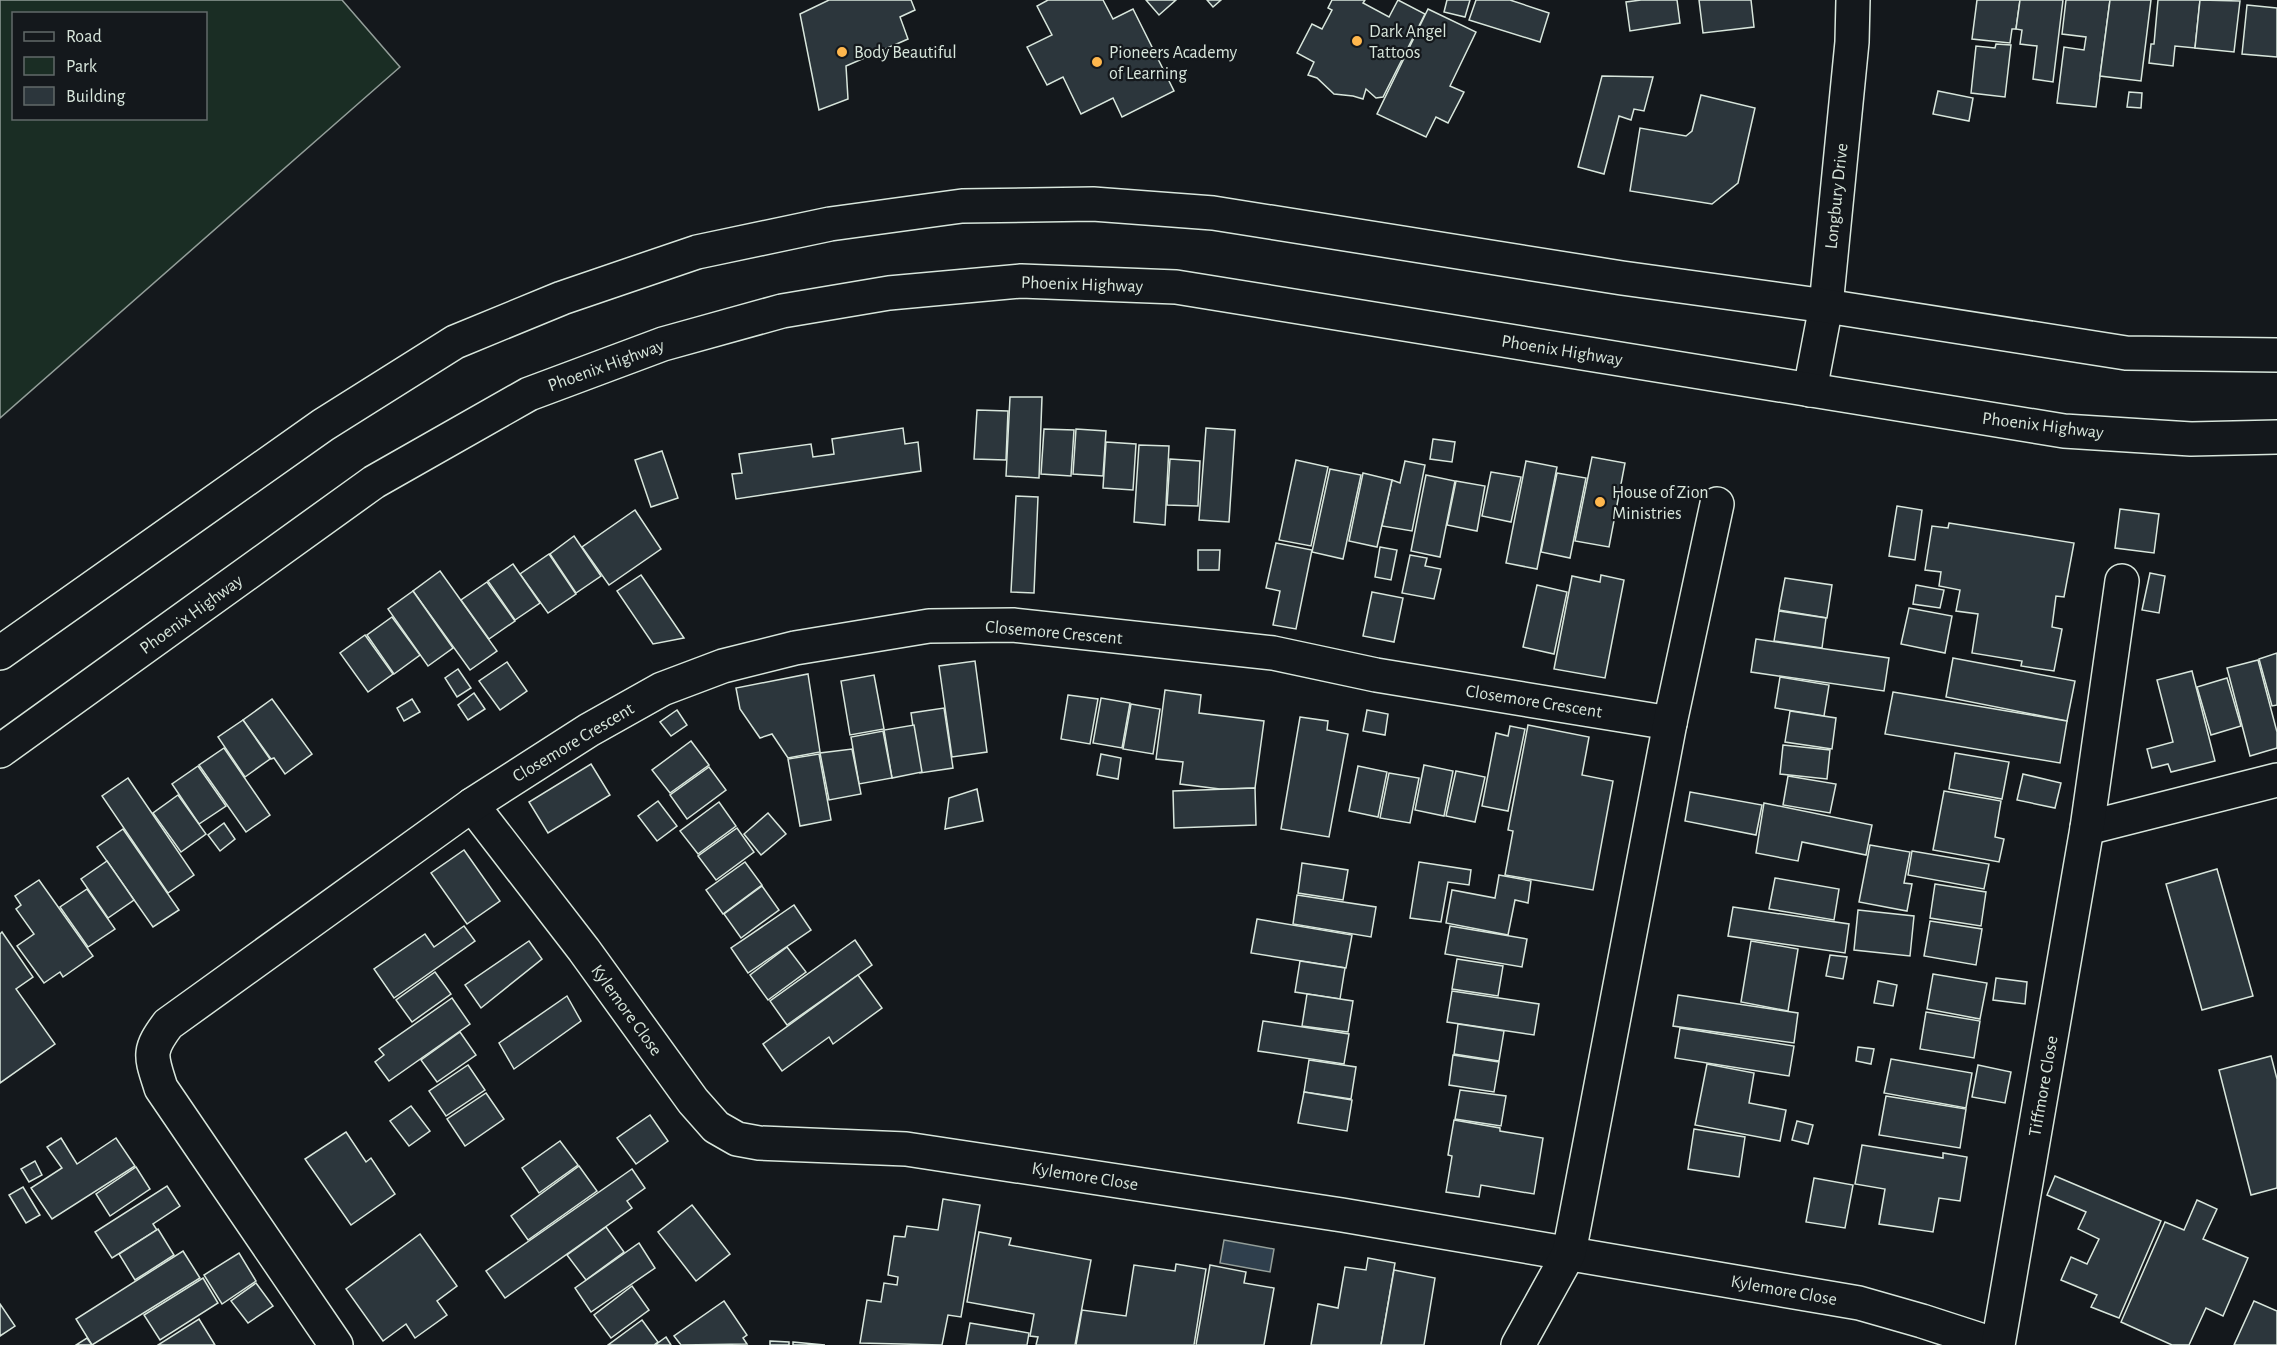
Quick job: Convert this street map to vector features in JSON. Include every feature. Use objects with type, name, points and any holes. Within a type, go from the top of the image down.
[{"type":"street","name":"Longbury Drive","points":[[1810,390],[1826,306],[1852,42],[1853,0]]},
{"type":"street","points":[[0,653],[323,425],[454,342],[562,298],[697,252],[830,224],[962,206],[1093,204],[1213,213],[1622,278],[1826,306],[2126,353],[2277,354]]},
{"type":"street","name":"Phoenix Highway","points":[[0,751],[374,482],[529,393],[663,344],[782,311],[889,293],[1021,281],[1176,287],[2064,431],[2191,439],[2277,437]]},
{"type":"street","points":[[1518,1345],[1569,1253],[1670,723],[1717,504]]},
{"type":"street","name":"Tiffmore Close","points":[[1997,1345],[2087,828],[2122,581]]},
{"type":"street","name":"Closemore Crescent","points":[[472,806],[589,730],[662,689],[723,666],[795,648],[929,626],[1014,625],[1273,653],[1376,675],[1670,723]]},
{"type":"street","points":[[2087,828],[2277,780]]},
{"type":"street","points":[[336,1345],[160,1088],[152,1059],[155,1042],[168,1024],[472,806]]},
{"type":"street","name":"Kylemore Close","points":[[472,806],[584,950],[693,1101],[716,1127],[737,1139],[759,1143],[906,1149],[1342,1215],[1859,1303],[1997,1345]]},
{"type":"green space","points":[[0,0],[342,0],[400,67],[0,418]]},
{"type":"water","points":[[1224,1240],[1274,1249],[1270,1272],[1220,1263]]},
{"type":"building","name":"Body Beautiful","points":[[829,0],[911,0],[915,10],[900,17],[908,39],[846,66],[848,99],[819,110],[800,14]]},
{"type":"building","name":"Pioneers Academy of Learning","points":[[1048,0],[1103,0],[1113,19],[1133,9],[1174,91],[1122,117],[1113,98],[1081,114],[1063,77],[1047,85],[1027,47],[1052,35],[1037,6]]},
{"type":"building","points":[[1146,0],[1176,0],[1159,15]]},
{"type":"building","points":[[1207,0],[1221,0],[1213,7]]},
{"type":"building","name":"Dark Angel Tattoos","points":[[1332,0],[1365,0],[1363,3],[1389,17],[1398,0],[1425,14],[1383,97],[1376,98],[1366,89],[1363,99],[1334,94],[1317,78],[1308,75],[1314,62],[1297,53],[1312,24],[1322,29],[1332,10],[1328,8]]},
{"type":"building","points":[[1447,0],[1470,0],[1465,17],[1444,12]]},
{"type":"building","points":[[1476,0],[1510,0],[1549,13],[1540,42],[1469,20]]},
{"type":"building","points":[[1677,0],[1680,23],[1630,31],[1626,2]]},
{"type":"building","points":[[1699,0],[1751,0],[1754,27],[1703,33]]},
{"type":"building","points":[[1977,0],[2020,0],[2016,29],[2012,29],[2010,43],[1972,39]]},
{"type":"building","points":[[2020,0],[2063,0],[2053,82],[2033,79],[2037,46],[2020,44],[2022,30],[2016,29]]},
{"type":"building","points":[[2066,0],[2110,0],[2096,107],[2057,103],[2064,47],[2084,50],[2086,37],[2062,34]]},
{"type":"building","points":[[2110,0],[2151,0],[2141,81],[2100,76]]},
{"type":"building","points":[[2158,0],[2200,0],[2195,48],[2175,46],[2173,66],[2149,63],[2151,44],[2154,44]]},
{"type":"building","points":[[2200,0],[2240,1],[2234,52],[2195,48]]},
{"type":"building","points":[[2247,5],[2277,8],[2277,57],[2242,54]]},
{"type":"building","points":[[1428,9],[1476,32],[1450,86],[1464,92],[1448,123],[1436,117],[1426,137],[1377,114]]},
{"type":"building","points":[[1996,44],[2011,45],[2005,97],[1971,93],[1976,46],[1995,48]]},
{"type":"building","points":[[1602,76],[1653,77],[1644,111],[1634,109],[1631,120],[1619,116],[1604,174],[1578,167]]},
{"type":"building","points":[[1938,91],[1973,98],[1969,121],[1933,114]]},
{"type":"building","points":[[2129,92],[2142,93],[2141,108],[2127,107]]},
{"type":"building","points":[[1701,95],[1755,108],[1738,183],[1712,204],[1630,191],[1640,128],[1686,136],[1692,131]]},
{"type":"building","points":[[1010,397],[1042,397],[1039,478],[1006,476]]},
{"type":"building","points":[[977,410],[1008,411],[1006,460],[974,459]]},
{"type":"building","points":[[903,428],[905,444],[918,442],[921,471],[736,499],[732,474],[742,473],[739,454],[811,444],[813,457],[834,454],[832,439]]},
{"type":"building","points":[[1206,428],[1235,430],[1229,522],[1199,520]]},
{"type":"building","points":[[1044,429],[1074,430],[1071,476],[1041,474]]},
{"type":"building","points":[[1076,429],[1106,431],[1103,476],[1073,474]]},
{"type":"building","points":[[1433,439],[1455,442],[1452,462],[1430,459]]},
{"type":"building","points":[[1106,442],[1136,444],[1133,490],[1103,488]]},
{"type":"building","points":[[1139,445],[1169,446],[1165,525],[1134,522]]},
{"type":"building","points":[[662,451],[678,498],[651,507],[635,460]]},
{"type":"building","name":"House of Zion Ministries","points":[[1592,457],[1625,463],[1609,547],[1575,541]]},
{"type":"building","points":[[1170,459],[1200,461],[1198,506],[1167,505]]},
{"type":"building","points":[[1296,460],[1328,467],[1311,546],[1279,540]]},
{"type":"building","points":[[1405,461],[1425,465],[1412,531],[1382,526],[1392,480],[1400,483]]},
{"type":"building","points":[[1526,461],[1557,467],[1537,569],[1506,563]]},
{"type":"building","points":[[1330,469],[1361,475],[1343,559],[1312,552]]},
{"type":"building","points":[[1491,472],[1521,477],[1511,522],[1482,516]]},
{"type":"building","points":[[1363,473],[1392,480],[1377,547],[1349,541]]},
{"type":"building","points":[[1557,473],[1586,478],[1570,558],[1541,552]]},
{"type":"building","points":[[1426,475],[1455,481],[1440,557],[1411,551]]},
{"type":"building","points":[[1456,481],[1485,486],[1477,531],[1447,525]]},
{"type":"building","points":[[1016,496],[1038,497],[1034,593],[1011,592]]},
{"type":"building","points":[[1897,506],[1922,510],[1915,560],[1889,556]]},
{"type":"building","points":[[2120,509],[2159,514],[2154,553],[2115,548]]},
{"type":"building","points":[[635,510],[661,549],[609,585],[582,547]]},
{"type":"building","points":[[1949,523],[2074,543],[2064,597],[2056,596],[2052,627],[2062,629],[2054,671],[2021,666],[2022,661],[1972,653],[1978,614],[1956,611],[1960,590],[1939,586],[1941,572],[1925,570],[1932,526],[1948,528]]},
{"type":"building","points":[[574,536],[601,576],[576,593],[550,554]]},
{"type":"building","points":[[1276,543],[1312,550],[1296,629],[1273,625],[1280,591],[1266,588]]},
{"type":"building","points":[[1380,547],[1397,550],[1391,580],[1375,577]]},
{"type":"building","points":[[1198,550],[1220,550],[1219,570],[1198,570]]},
{"type":"building","points":[[549,554],[576,594],[548,613],[520,574]]},
{"type":"building","points":[[1410,555],[1427,558],[1425,566],[1441,569],[1434,599],[1402,593]]},
{"type":"building","points":[[513,564],[540,603],[515,620],[488,581]]},
{"type":"building","points":[[440,571],[497,651],[470,670],[413,591]]},
{"type":"building","points":[[2150,573],[2165,576],[2159,613],[2142,610]]},
{"type":"building","points":[[641,575],[684,638],[653,644],[617,591]]},
{"type":"building","points":[[1601,575],[1624,580],[1605,678],[1554,669],[1572,576],[1600,582]]},
{"type":"building","points":[[1785,578],[1832,585],[1827,618],[1779,610]]},
{"type":"building","points":[[487,582],[515,621],[489,639],[461,600]]},
{"type":"building","points":[[1537,585],[1567,592],[1554,654],[1523,647]]},
{"type":"building","points":[[1916,585],[1944,590],[1940,608],[1913,604]]},
{"type":"building","points":[[413,591],[453,648],[428,666],[388,609]]},
{"type":"building","points":[[1372,592],[1403,598],[1394,642],[1363,636]]},
{"type":"building","points":[[1909,608],[1952,616],[1945,653],[1901,644]]},
{"type":"building","points":[[1779,611],[1826,618],[1822,648],[1774,641]]},
{"type":"building","points":[[392,617],[420,655],[394,674],[367,635]]},
{"type":"building","points":[[365,635],[393,674],[368,692],[340,653]]},
{"type":"building","points":[[1756,639],[1889,658],[1884,691],[1751,672]]},
{"type":"building","points":[[2277,653],[2277,705],[2272,706],[2259,659]]},
{"type":"building","points":[[1953,658],[2075,681],[2067,721],[1946,697]]},
{"type":"building","points":[[2258,660],[2277,732],[2277,748],[2250,756],[2227,668]]},
{"type":"building","points":[[975,661],[987,752],[952,757],[939,666]]},
{"type":"building","points":[[507,662],[527,691],[500,710],[479,681]]},
{"type":"building","points":[[458,669],[471,688],[457,697],[445,678]]},
{"type":"building","points":[[2192,671],[2215,761],[2171,772],[2168,764],[2152,768],[2147,749],[2173,742],[2157,680]]},
{"type":"building","points":[[808,674],[820,752],[788,758],[772,734],[760,738],[740,709],[736,688]]},
{"type":"building","points":[[874,675],[884,729],[850,735],[841,681]]},
{"type":"building","points":[[1780,677],[1829,685],[1824,716],[1775,708]]},
{"type":"building","points":[[2227,678],[2241,726],[2211,735],[2197,687]]},
{"type":"building","points":[[1165,690],[1201,695],[1199,713],[1264,721],[1255,788],[1220,789],[1180,784],[1183,762],[1156,759]]},
{"type":"building","points":[[1893,692],[2067,721],[2060,763],[1885,734]]},
{"type":"building","points":[[474,693],[485,709],[468,720],[458,705]]},
{"type":"building","points":[[1068,695],[1098,699],[1090,744],[1061,739]]},
{"type":"building","points":[[1101,698],[1130,703],[1122,748],[1093,743]]},
{"type":"building","points":[[272,699],[312,754],[285,774],[274,758],[271,759],[243,720]]},
{"type":"building","points":[[412,699],[420,712],[404,721],[397,708]]},
{"type":"building","points":[[1131,704],[1160,709],[1153,754],[1123,749]]},
{"type":"building","points":[[944,708],[953,768],[920,773],[911,713]]},
{"type":"building","points":[[677,710],[687,725],[671,736],[660,722]]},
{"type":"building","points":[[1367,710],[1388,714],[1385,735],[1363,731]]},
{"type":"building","points":[[1790,711],[1836,718],[1832,749],[1785,742]]},
{"type":"building","points":[[1300,717],[1328,721],[1327,730],[1348,734],[1329,837],[1281,829]]},
{"type":"building","points":[[243,720],[270,759],[245,777],[218,737]]},
{"type":"building","points":[[914,725],[922,772],[892,778],[884,730]]},
{"type":"building","points":[[1528,725],[1589,737],[1582,775],[1613,781],[1593,890],[1505,875],[1513,831],[1508,830]]},
{"type":"building","points":[[1510,726],[1525,729],[1508,811],[1482,806],[1496,733],[1508,736]]},
{"type":"building","points":[[883,731],[892,778],[859,784],[851,737]]},
{"type":"building","points":[[691,741],[709,765],[670,793],[652,770]]},
{"type":"building","points":[[1783,745],[1830,750],[1827,779],[1780,774]]},
{"type":"building","points":[[224,748],[270,815],[246,832],[199,765]]},
{"type":"building","points":[[852,749],[861,794],[829,800],[820,753]]},
{"type":"building","points":[[1955,753],[2009,762],[2002,799],[1949,789]]},
{"type":"building","points":[[819,754],[831,820],[800,826],[788,759]]},
{"type":"building","points":[[1101,754],[1121,758],[1118,779],[1097,775]]},
{"type":"building","points":[[591,764],[610,795],[548,833],[529,802]]},
{"type":"building","points":[[1424,765],[1453,771],[1444,816],[1415,810]]},
{"type":"building","points":[[198,766],[226,806],[199,824],[172,784]]},
{"type":"building","points":[[1358,766],[1387,772],[1378,817],[1349,811]]},
{"type":"building","points":[[709,767],[726,790],[687,819],[670,795]]},
{"type":"building","points":[[1456,771],[1485,777],[1475,822],[1446,816]]},
{"type":"building","points":[[1389,773],[1419,778],[1410,823],[1380,818]]},
{"type":"building","points":[[2023,774],[2061,783],[2055,808],[2017,800]]},
{"type":"building","points":[[1788,776],[1836,784],[1830,813],[1783,805]]},
{"type":"building","points":[[128,778],[194,875],[168,893],[102,796]]},
{"type":"building","points":[[1255,788],[1256,825],[1174,828],[1173,791]]},
{"type":"building","points":[[977,789],[983,821],[945,829],[949,798]]},
{"type":"building","points":[[1944,791],[2001,801],[1995,837],[2004,839],[1999,862],[1933,850]]},
{"type":"building","points":[[1690,792],[1762,805],[1756,835],[1685,821]]},
{"type":"building","points":[[178,795],[206,834],[181,852],[153,813]]},
{"type":"building","points":[[658,801],[677,826],[657,841],[638,816]]},
{"type":"building","points":[[719,802],[736,826],[698,854],[680,831]]},
{"type":"building","points":[[1764,803],[1872,825],[1866,855],[1802,842],[1798,861],[1756,853]]},
{"type":"building","points":[[768,813],[786,834],[761,855],[744,834]]},
{"type":"building","points":[[224,823],[235,839],[220,851],[208,835]]},
{"type":"building","points":[[737,828],[754,852],[716,880],[698,856]]},
{"type":"building","points":[[123,829],[179,910],[153,927],[97,847]]},
{"type":"building","points":[[1870,845],[1910,852],[1904,883],[1912,884],[1907,911],[1859,902]]},
{"type":"building","points":[[464,850],[500,901],[467,924],[431,873]]},
{"type":"building","points":[[1912,851],[1989,864],[1984,889],[1908,875]]},
{"type":"building","points":[[107,861],[134,900],[108,918],[81,879]]},
{"type":"building","points":[[745,862],[762,885],[723,914],[706,890]]},
{"type":"building","points":[[1419,862],[1471,870],[1469,885],[1448,882],[1441,922],[1410,918]]},
{"type":"building","points":[[1302,863],[1348,870],[1343,900],[1298,893]]},
{"type":"building","points":[[2217,869],[2253,996],[2202,1010],[2166,884]]},
{"type":"building","points":[[1499,875],[1531,881],[1528,903],[1515,900],[1508,935],[1446,923],[1452,890],[1495,898]]},
{"type":"building","points":[[1775,878],[1839,889],[1834,920],[1769,909]]},
{"type":"building","points":[[39,880],[93,956],[63,977],[60,972],[44,983],[17,946],[34,934],[16,909],[21,905],[15,896]]},
{"type":"building","points":[[1935,884],[1986,892],[1981,926],[1930,918]]},
{"type":"building","points":[[762,886],[779,910],[741,938],[724,914]]},
{"type":"building","points":[[87,889],[115,929],[88,947],[60,907]]},
{"type":"building","points":[[1297,895],[1376,907],[1371,937],[1293,924]]},
{"type":"building","points":[[794,905],[811,930],[748,973],[731,948]]},
{"type":"building","points":[[1733,907],[1849,924],[1845,953],[1728,936]]},
{"type":"building","points":[[1858,910],[1914,916],[1910,956],[1854,950]]},
{"type":"building","points":[[1257,919],[1352,935],[1346,968],[1251,953]]},
{"type":"building","points":[[1930,921],[1982,929],[1976,965],[1924,956]]},
{"type":"building","points":[[464,926],[475,941],[394,998],[374,969],[425,934],[434,947]]},
{"type":"building","points":[[1450,926],[1527,939],[1522,967],[1445,954]]},
{"type":"building","points":[[2,932],[33,977],[16,989],[55,1044],[0,1083],[0,934]]},
{"type":"building","points":[[855,940],[872,965],[787,1025],[770,1001]]},
{"type":"building","points":[[529,941],[542,959],[481,1008],[465,985]]},
{"type":"building","points":[[1751,941],[1798,949],[1788,1011],[1741,1002]]},
{"type":"building","points":[[787,947],[806,972],[768,1000],[750,975]]},
{"type":"building","points":[[1830,955],[1847,957],[1843,979],[1826,976]]},
{"type":"building","points":[[1457,959],[1503,966],[1498,996],[1452,989]]},
{"type":"building","points":[[1300,961],[1345,968],[1340,999],[1295,992]]},
{"type":"building","points":[[435,972],[451,994],[412,1022],[396,1000]]},
{"type":"building","points":[[1933,974],[1987,983],[1980,1019],[1927,1009]]},
{"type":"building","points":[[858,975],[882,1008],[833,1044],[829,1037],[782,1071],[763,1044]]},
{"type":"building","points":[[1996,978],[2027,982],[2025,1004],[1993,1000]]},
{"type":"building","points":[[1878,981],[1897,985],[1893,1006],[1874,1003]]},
{"type":"building","points":[[1452,991],[1539,1004],[1534,1035],[1447,1022]]},
{"type":"building","points":[[1307,994],[1353,1001],[1348,1032],[1302,1026]]},
{"type":"building","points":[[1678,995],[1798,1013],[1794,1043],[1673,1026]]},
{"type":"building","points":[[567,996],[581,1021],[514,1069],[499,1043]]},
{"type":"building","points":[[452,998],[470,1024],[389,1081],[375,1062],[384,1055],[379,1049]]},
{"type":"building","points":[[1926,1012],[1980,1021],[1974,1058],[1920,1049]]},
{"type":"building","points":[[1263,1021],[1349,1034],[1344,1064],[1258,1051]]},
{"type":"building","points":[[1458,1024],[1504,1031],[1499,1061],[1454,1054]]},
{"type":"building","points":[[1680,1028],[1794,1046],[1789,1076],[1675,1058]]},
{"type":"building","points":[[460,1032],[476,1055],[437,1082],[421,1060]]},
{"type":"building","points":[[1858,1047],[1874,1049],[1871,1064],[1856,1061]]},
{"type":"building","points":[[1453,1055],[1499,1062],[1494,1092],[1449,1085]]},
{"type":"building","points":[[2271,1056],[2277,1079],[2277,1188],[2251,1195],[2219,1070]]},
{"type":"building","points":[[1891,1059],[1972,1073],[1966,1108],[1884,1093]]},
{"type":"building","points":[[1309,1060],[1356,1067],[1351,1099],[1304,1092]]},
{"type":"building","points":[[1707,1064],[1754,1073],[1749,1103],[1786,1110],[1780,1141],[1695,1125]]},
{"type":"building","points":[[468,1065],[485,1090],[446,1116],[429,1091]]},
{"type":"building","points":[[1978,1065],[2011,1072],[2005,1103],[1972,1097]]},
{"type":"building","points":[[1460,1090],[1506,1096],[1501,1126],[1455,1119]]},
{"type":"building","points":[[1304,1092],[1352,1100],[1347,1131],[1298,1123]]},
{"type":"building","points":[[486,1093],[504,1119],[465,1146],[447,1119]]},
{"type":"building","points":[[1886,1096],[1966,1109],[1960,1148],[1879,1135]]},
{"type":"building","points":[[411,1106],[430,1131],[409,1146],[390,1121]]},
{"type":"building","points":[[650,1115],[668,1141],[636,1164],[617,1138]]},
{"type":"building","points":[[1454,1120],[1543,1138],[1534,1194],[1481,1185],[1479,1197],[1446,1192],[1452,1156],[1448,1155]]},
{"type":"building","points":[[1797,1121],[1813,1125],[1808,1144],[1792,1140]]},
{"type":"building","points":[[1694,1129],[1745,1137],[1739,1177],[1688,1169]]},
{"type":"building","points":[[346,1132],[366,1162],[371,1158],[395,1194],[351,1225],[305,1159]]},
{"type":"building","points":[[61,1138],[77,1164],[116,1138],[135,1166],[52,1219],[31,1188],[62,1168],[47,1147]]},
{"type":"building","points":[[560,1141],[578,1165],[539,1193],[522,1168]]},
{"type":"building","points":[[1862,1145],[1943,1158],[1943,1153],[1967,1157],[1960,1201],[1939,1198],[1933,1232],[1879,1224],[1885,1189],[1855,1184]]},
{"type":"building","points":[[35,1161],[42,1175],[29,1182],[21,1169]]},
{"type":"building","points":[[579,1166],[597,1191],[528,1240],[511,1216]]},
{"type":"building","points":[[136,1167],[150,1189],[110,1216],[96,1194]]},
{"type":"building","points":[[632,1169],[645,1188],[627,1201],[632,1208],[505,1298],[486,1271]]},
{"type":"building","points":[[2055,1176],[2161,1221],[2119,1318],[2091,1307],[2097,1295],[2061,1280],[2071,1257],[2087,1264],[2099,1239],[2078,1229],[2086,1212],[2047,1195]]},
{"type":"building","points":[[1814,1178],[1853,1185],[1845,1228],[1806,1222]]},
{"type":"building","points":[[167,1186],[180,1206],[153,1224],[157,1230],[112,1258],[95,1232]]},
{"type":"building","points":[[23,1187],[40,1215],[26,1223],[9,1195]]},
{"type":"building","points":[[943,1199],[980,1205],[961,1317],[948,1315],[942,1345],[860,1343],[867,1300],[881,1302],[884,1283],[897,1285],[898,1277],[888,1275],[894,1236],[905,1237],[907,1226],[938,1230]]},
{"type":"building","points":[[2197,1200],[2217,1209],[2203,1239],[2248,1258],[2223,1316],[2206,1308],[2189,1345],[2172,1345],[2121,1322],[2165,1222],[2184,1230]]},
{"type":"building","points":[[692,1205],[730,1254],[696,1281],[658,1232]]},
{"type":"building","points":[[606,1227],[624,1252],[586,1280],[567,1255]]},
{"type":"building","points":[[158,1229],[174,1255],[135,1280],[119,1254]]},
{"type":"building","points":[[979,1232],[1011,1238],[1009,1245],[1091,1260],[1075,1345],[1036,1345],[1038,1337],[1030,1336],[1034,1314],[967,1302]]},
{"type":"building","points":[[420,1234],[457,1286],[437,1301],[447,1315],[415,1338],[406,1324],[383,1341],[346,1289]]},
{"type":"building","points":[[639,1243],[655,1268],[591,1312],[575,1288]]},
{"type":"building","points":[[183,1251],[200,1278],[92,1345],[76,1319]]},
{"type":"building","points":[[239,1253],[256,1281],[222,1304],[204,1275]]},
{"type":"building","points":[[1368,1258],[1395,1263],[1381,1345],[1311,1345],[1318,1304],[1338,1308],[1345,1267],[1366,1270]]},
{"type":"building","points":[[1176,1264],[1206,1269],[1194,1345],[1076,1345],[1082,1310],[1126,1316],[1134,1265],[1175,1271]]},
{"type":"building","points":[[1210,1265],[1246,1272],[1244,1283],[1274,1288],[1264,1345],[1196,1345]]},
{"type":"building","points":[[1394,1270],[1435,1278],[1424,1345],[1381,1345]]},
{"type":"building","points":[[203,1278],[218,1303],[160,1340],[144,1315]]},
{"type":"building","points":[[256,1283],[273,1306],[248,1323],[231,1301]]},
{"type":"building","points":[[632,1286],[649,1310],[611,1338],[594,1315]]},
{"type":"building","points":[[724,1301],[747,1335],[743,1338],[747,1344],[681,1345],[674,1336]]},
{"type":"building","points":[[2254,1301],[2277,1311],[2277,1345],[2234,1345]]},
{"type":"building","points":[[0,1304],[15,1326],[0,1336]]},
{"type":"building","points":[[199,1319],[215,1345],[158,1345]]},
{"type":"building","points":[[642,1320],[658,1342],[654,1345],[608,1345]]},
{"type":"building","points":[[970,1323],[1029,1333],[1027,1345],[966,1345]]},
{"type":"building","points":[[666,1337],[671,1345],[655,1345]]},
{"type":"building","points":[[87,1338],[92,1345],[76,1345]]},
{"type":"building","points":[[770,1341],[789,1342],[789,1345],[770,1345]]},
{"type":"building","points":[[793,1342],[825,1345],[793,1345]]},
{"type":"place","name":"Dark Angel Tattoos","points":[[1357,41]]},
{"type":"place","name":"Body Beautiful","points":[[842,52]]},
{"type":"place","name":"Pioneers Academy of Learning","points":[[1097,62]]},
{"type":"place","name":"House of Zion Ministries","points":[[1600,502]]}]
